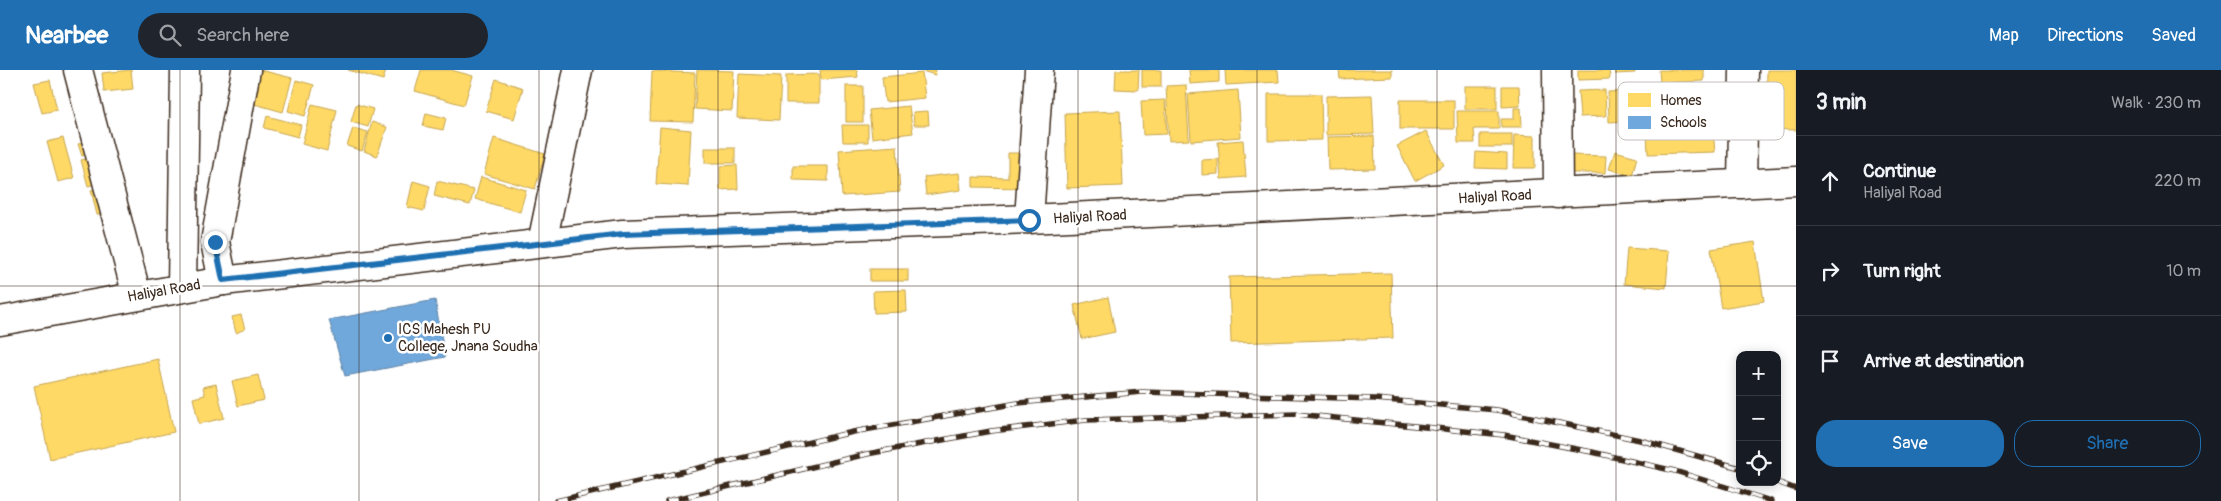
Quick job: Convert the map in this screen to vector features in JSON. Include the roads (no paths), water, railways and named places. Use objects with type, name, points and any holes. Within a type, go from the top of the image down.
[{"type":"main road","points":[[78,70],[136,296]]},
{"type":"main road","points":[[182,288],[185,70]]},
{"type":"main road","points":[[223,280],[215,242],[246,70]]},
{"type":"main road","points":[[542,243],[578,70]]},
{"type":"main road","points":[[1029,220],[1039,70]]},
{"type":"main road","points":[[1557,70],[1558,194]]},
{"type":"main road","points":[[1742,184],[1743,140]]},
{"type":"main road","name":"Haliyal Road","points":[[0,321],[223,280],[623,234],[1029,220],[1796,182]]},
{"type":"railway","points":[[556,501],[853,432],[1018,403],[1142,392],[1375,399],[1497,410],[1640,440],[1736,467]]},
{"type":"railway","points":[[667,501],[867,454],[991,431],[1086,420],[1296,414],[1504,435],[1675,471],[1771,501]]},
{"type":"railway","points":[[1781,483],[1796,489]]},
{"type":"place","name":"ICS Mahesh PU College, Jnana Soudha","points":[[388,338]]}]
